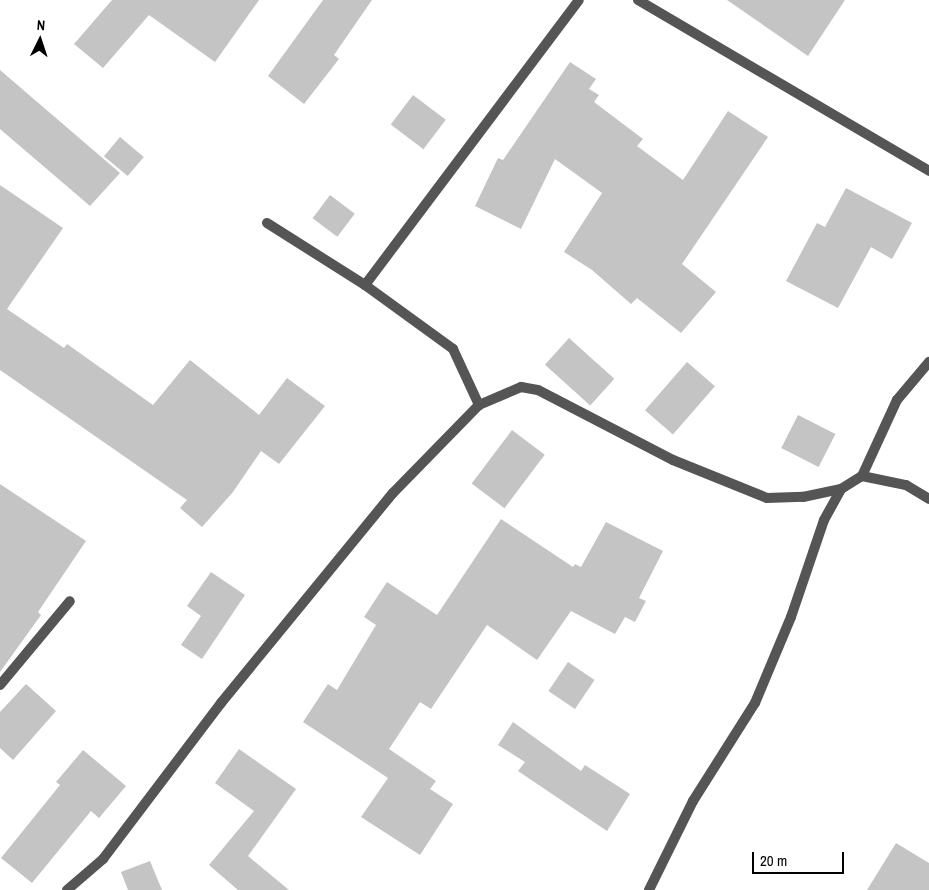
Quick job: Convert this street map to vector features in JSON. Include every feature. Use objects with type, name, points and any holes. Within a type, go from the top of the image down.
[{"type":"street","points":[[364,285],[579,0]]},
{"type":"street","points":[[638,0],[929,171]]},
{"type":"street","points":[[267,223],[364,285],[453,349],[479,405]]},
{"type":"street","points":[[67,890],[103,858],[221,703],[393,493],[479,405],[521,387],[538,390],[673,460],[767,498],[802,497],[842,489],[862,476],[897,400],[929,362]]},
{"type":"street","points":[[862,476],[906,485],[929,499]]},
{"type":"street","points":[[649,890],[693,801],[755,703],[791,618],[824,520],[842,489]]},
{"type":"street","points":[[0,685],[70,601]]},
{"type":"building","points":[[112,0],[259,0],[215,62],[149,15],[103,68],[74,44]]},
{"type":"building","points":[[323,0],[372,0],[334,55],[339,59],[304,104],[268,76]]},
{"type":"building","points":[[727,0],[845,0],[808,56]]},
{"type":"building","points":[[570,62],[596,79],[589,89],[599,95],[594,102],[643,139],[637,146],[683,180],[728,111],[768,137],[682,264],[716,292],[681,333],[637,298],[631,304],[592,270],[564,252],[602,193],[555,159],[521,229],[475,206],[498,158],[503,160]]},
{"type":"building","points":[[0,70],[120,173],[90,206],[0,129]]},
{"type":"building","points":[[413,95],[446,120],[423,149],[391,125]]},
{"type":"building","points":[[120,137],[144,157],[128,176],[104,156]]},
{"type":"building","points":[[0,185],[63,228],[7,309],[64,348],[67,344],[153,405],[190,360],[259,415],[287,378],[325,406],[279,464],[261,451],[233,492],[202,527],[180,508],[187,500],[0,370]]},
{"type":"building","points":[[846,188],[912,223],[892,259],[871,247],[838,308],[786,281],[817,223],[825,227]]},
{"type":"building","points":[[330,195],[355,214],[337,237],[313,218]]},
{"type":"building","points":[[569,338],[614,379],[590,406],[545,365]]},
{"type":"building","points":[[687,362],[715,386],[673,435],[645,410]]},
{"type":"building","points":[[798,415],[835,434],[819,467],[781,448]]},
{"type":"building","points":[[512,430],[545,455],[504,508],[472,484]]},
{"type":"building","points":[[0,484],[86,541],[38,612],[41,615],[0,672]]},
{"type":"building","points":[[501,519],[573,567],[575,564],[581,567],[606,522],[663,551],[639,598],[646,601],[635,622],[625,617],[615,634],[571,611],[537,660],[487,625],[431,709],[420,702],[389,749],[436,781],[430,789],[453,804],[420,855],[361,817],[388,778],[303,722],[328,684],[337,690],[376,625],[364,617],[387,582],[437,615]]},
{"type":"building","points":[[211,572],[245,595],[202,659],[181,645],[201,616],[187,606]]},
{"type":"building","points":[[568,662],[595,680],[575,709],[548,691]]},
{"type":"building","points":[[26,684],[56,711],[13,760],[0,748],[0,712]]},
{"type":"building","points":[[513,722],[581,771],[585,765],[630,794],[607,831],[518,771],[525,762],[498,745]]},
{"type":"building","points":[[239,749],[296,789],[248,856],[289,890],[238,890],[209,865],[254,811],[215,783]]},
{"type":"building","points":[[83,750],[126,786],[99,818],[91,811],[32,883],[1,858],[60,785],[56,782]]},
{"type":"building","points":[[896,843],[929,863],[929,890],[867,890]]},
{"type":"building","points":[[150,861],[162,890],[128,890],[121,872]]}]
